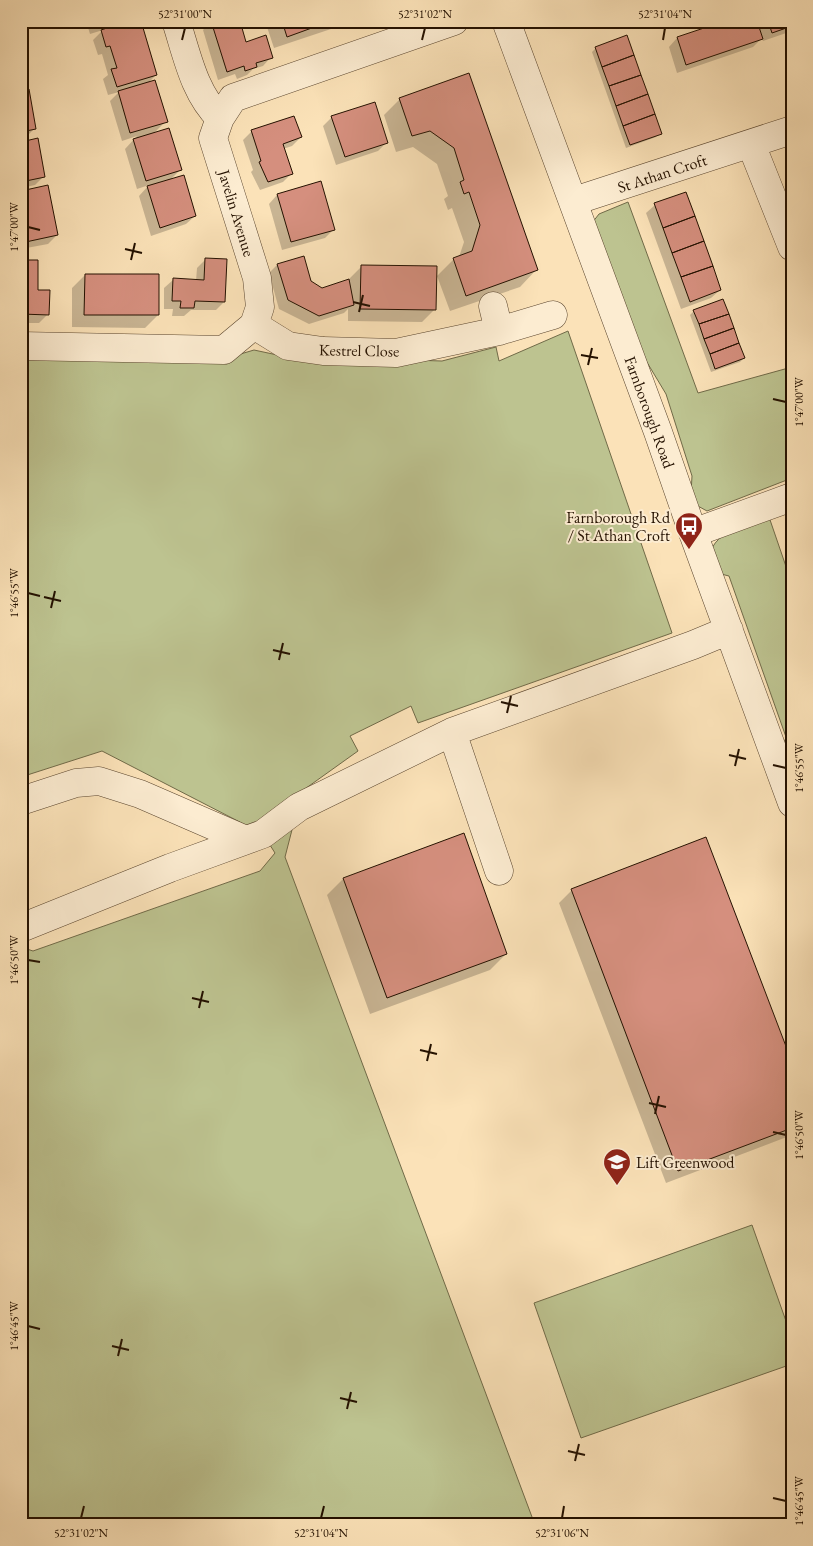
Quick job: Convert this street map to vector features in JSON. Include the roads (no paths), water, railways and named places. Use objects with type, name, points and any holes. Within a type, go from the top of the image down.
[{"type":"street","points":[[176,21],[194,79],[210,108],[220,118]]},
{"type":"street","name":"Javelin Avenue","points":[[254,325],[260,307],[257,278],[213,138],[220,118],[233,98],[454,21]]},
{"type":"street","name":"Farnborough Road","points":[[506,21],[574,201],[792,803]]},
{"type":"street","name":"St Athan Croft","points":[[574,201],[792,130]]},
{"type":"street","points":[[751,144],[792,247]]},
{"type":"street","name":"Kestrel Close","points":[[254,325],[288,346],[323,351],[396,353],[496,318],[553,315]]},
{"type":"street","points":[[21,346],[224,350],[254,325]]},
{"type":"street","points":[[693,533],[792,497]]},
{"type":"street","points":[[26,921],[263,834],[299,807],[452,732],[693,645],[728,630]]},
{"type":"street","points":[[452,732],[499,871]]},
{"type":"street","points":[[21,801],[76,783],[99,781],[140,794],[246,840]]},
{"type":"place","name":"Farnborough Rd / St Athan Croft","points":[[689,550]]},
{"type":"place","name":"Lift Greenwood","points":[[617,1186]]}]
